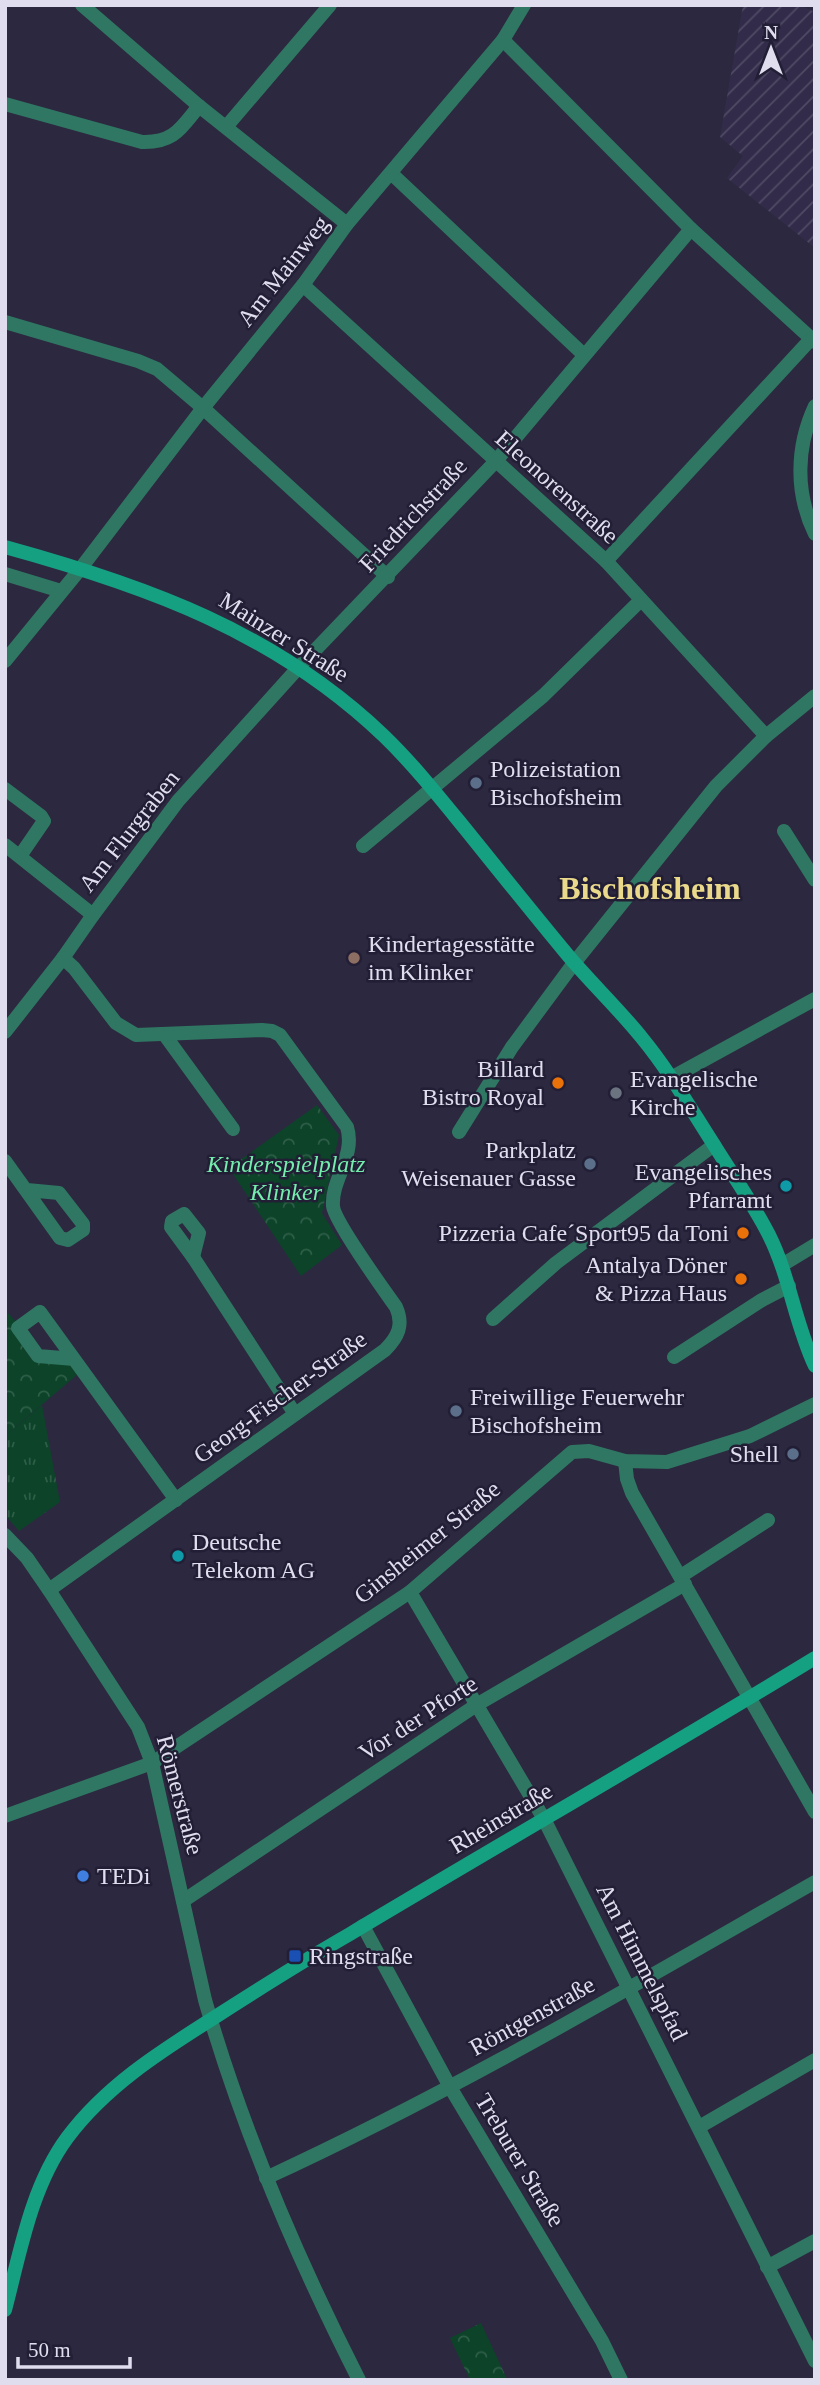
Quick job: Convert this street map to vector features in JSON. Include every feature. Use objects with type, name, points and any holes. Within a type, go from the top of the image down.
[{"type":"main road","name":"Mainzer Straße","points":[[5,547],[80,568],[197,611],[299,667],[351,706],[385,737],[432,788],[574,963],[641,1036],[671,1077],[757,1213],[782,1265],[815,1366]]},
{"type":"main road","name":"Rheinstraße","points":[[5,2311],[41,2185],[65,2141],[111,2089],[166,2048],[363,1926],[815,1658]]},
{"type":"street","points":[[82,5],[199,106],[347,224]]},
{"type":"street","points":[[226,127],[330,5]]},
{"type":"street","name":"Am Mainweg","points":[[5,661],[303,285],[347,224],[503,40],[524,5]]},
{"type":"street","points":[[503,40],[691,229],[813,340],[606,561]]},
{"type":"street","points":[[5,104],[142,142],[154,142],[174,136],[199,106]]},
{"type":"street","points":[[392,174],[584,355]]},
{"type":"street","name":"Friedrichstraße","points":[[299,667],[388,577],[495,462],[691,229]]},
{"type":"street","name":"Eleonorenstraße","points":[[303,285],[606,561],[766,736]]},
{"type":"street","points":[[5,323],[138,361],[157,369],[204,408],[388,577]]},
{"type":"street","points":[[815,406],[805,428],[800,455],[801,485],[807,519],[815,534]]},
{"type":"street","points":[[5,574],[61,591]]},
{"type":"street","points":[[363,846],[543,696],[641,600]]},
{"type":"street","name":"Am Flurgraben","points":[[5,1032],[178,801],[299,667]]},
{"type":"street","points":[[459,1132],[513,1047],[574,963],[716,786],[766,736],[815,696]]},
{"type":"street","points":[[5,789],[44,821],[20,856]]},
{"type":"street","points":[[784,831],[815,880]]},
{"type":"street","points":[[5,845],[93,915]]},
{"type":"street","name":"Georg-Fischer-Straße","points":[[50,1590],[385,1350],[397,1337],[400,1325],[396,1307],[335,1215],[334,1197],[349,1143],[347,1127],[280,1035],[272,1031],[136,1035],[112,1019],[74,968],[63,958]]},
{"type":"street","points":[[671,1077],[815,999]]},
{"type":"street","points":[[164,1034],[233,1129]]},
{"type":"street","points":[[494,1319],[556,1263],[714,1145]]},
{"type":"street","points":[[5,1161],[27,1190]]},
{"type":"street","points":[[782,1265],[815,1245]]},
{"type":"street","points":[[193,1257],[295,1414]]},
{"type":"street","points":[[674,1357],[762,1300],[789,1286]]},
{"type":"street","points":[[74,1359],[176,1500]]},
{"type":"street","name":"Ginsheimer Straße","points":[[5,1816],[152,1763],[410,1592],[572,1452],[589,1451],[625,1461],[667,1462],[750,1436],[815,1404]]},
{"type":"street","points":[[625,1461],[632,1493],[815,1812]]},
{"type":"street","name":"Vor der Pforte","points":[[183,1901],[478,1704],[683,1580],[768,1520]]},
{"type":"street","name":"Römerstraße","points":[[5,1535],[27,1558],[50,1590],[138,1727],[152,1763],[211,2020]]},
{"type":"street","name":"Am Himmelspfad","points":[[410,1592],[544,1819],[815,2361]]},
{"type":"street","name":"Röntgenstraße","points":[[266,2178],[354,2138],[450,2087],[815,1882]]},
{"type":"street","name":"Treburer Straße","points":[[363,1926],[450,2087],[602,2341],[621,2380]]},
{"type":"street","points":[[211,2020],[266,2178],[314,2291],[359,2380]]},
{"type":"street","points":[[699,2127],[815,2060]]},
{"type":"street","points":[[768,2267],[815,2241]]},
{"type":"shaded area","points":[[743,5],[799,5],[815,12],[815,248],[727,178],[743,156],[720,137]]},
{"type":"green space","name":"Kinderspielplatz Klinker","points":[[317,1105],[339,1135],[322,1213],[342,1245],[301,1276],[229,1168]]},
{"type":"green space","points":[[8,1313],[18,1324],[12,1330],[32,1360],[70,1364],[78,1374],[5,1436],[5,1315]]},
{"type":"green space","points":[[42,1405],[60,1502],[19,1531],[5,1515],[5,1436]]},
{"type":"green space","points":[[481,2323],[507,2379],[505,2380],[470,2380],[450,2338]]},
{"type":"place","name":"Polizeistation Bischofsheim","points":[[476,783]]},
{"type":"place","name":"Kindertagesstätte im Klinker","points":[[354,958]]},
{"type":"place","name":"Billard Bistro Royal","points":[[558,1083]]},
{"type":"place","name":"Evangelische Kirche","points":[[616,1093]]},
{"type":"place","name":"Parkplatz Weisenauer Gasse","points":[[590,1164]]},
{"type":"place","name":"Evangelisches Pfarramt","points":[[786,1186]]},
{"type":"place","name":"Pizzeria Cafe´Sport95 da Toni","points":[[743,1233]]},
{"type":"place","name":"Antalya Döner & Pizza Haus","points":[[741,1279]]},
{"type":"place","name":"Freiwillige Feuerwehr Bischofsheim","points":[[456,1411]]},
{"type":"place","name":"Shell","points":[[793,1454]]},
{"type":"place","name":"Deutsche Telekom AG","points":[[178,1556]]},
{"type":"place","name":"TEDi","points":[[83,1876]]},
{"type":"place","name":"Ringstraße","points":[[295,1956]]},
{"type":"district","name":"Bischofsheim","points":[[650,888]]}]
